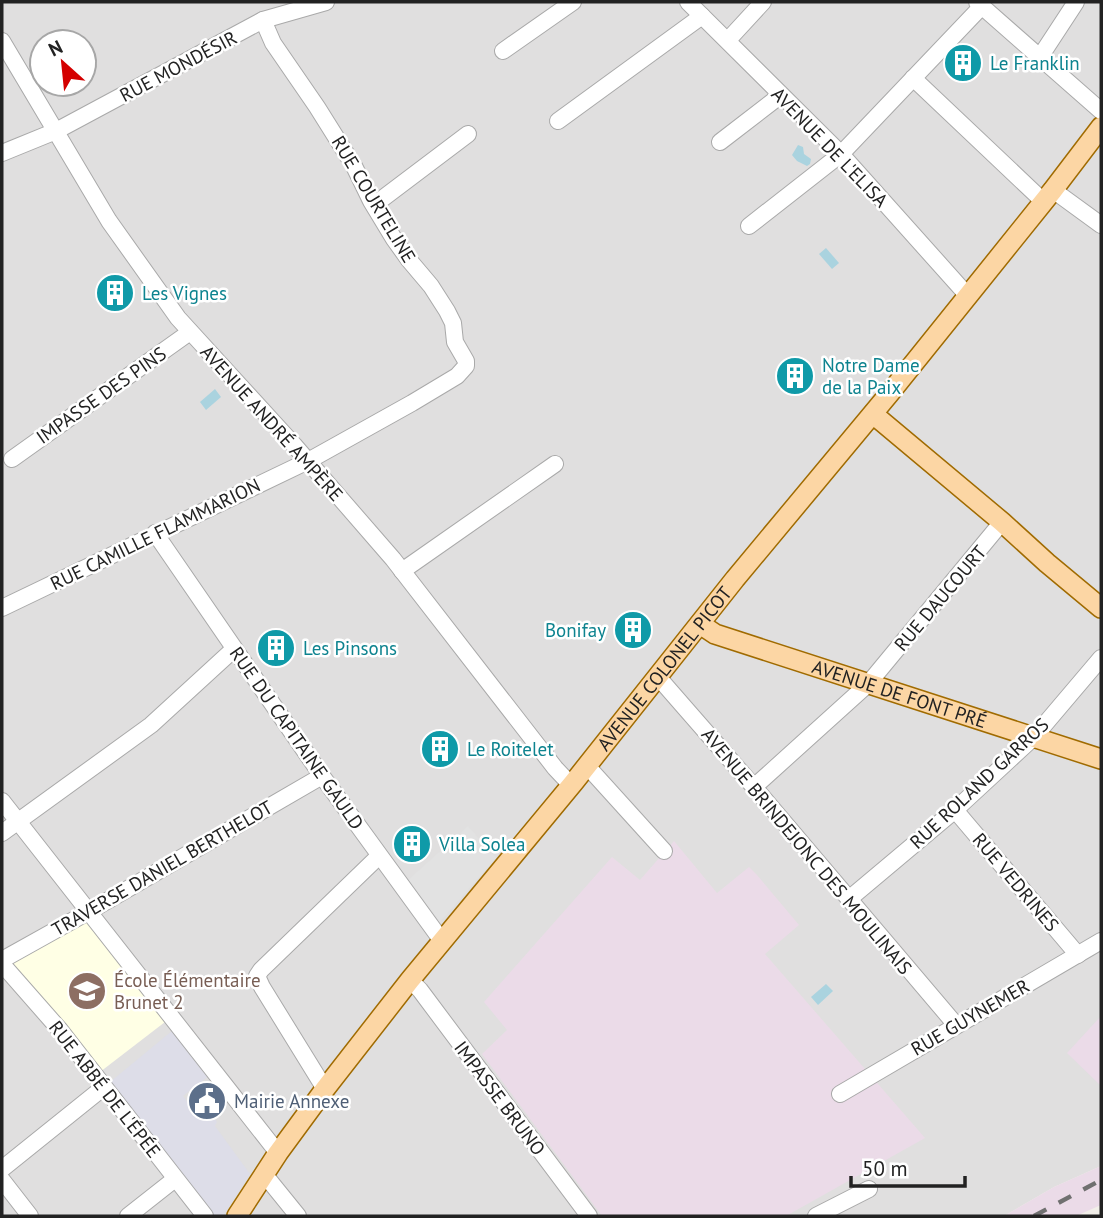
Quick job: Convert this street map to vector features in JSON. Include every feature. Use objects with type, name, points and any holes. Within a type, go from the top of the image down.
[{"type":"main road","name":"AVENUE COLONEL PICOT","points":[[237,1216],[278,1153],[410,980],[572,785],[735,579],[873,414],[1101,127]]},
{"type":"main road","points":[[873,414],[1101,608]]},
{"type":"main road","name":"AVENUE DE FONT PRÉ","points":[[700,624],[715,634],[1101,759]]},
{"type":"street","name":"RUE MONDÉSIR","points":[[2,153],[55,131],[263,20],[326,2]]},
{"type":"street","points":[[503,51],[573,2]]},
{"type":"street","name":"AVENUE DE L'ELISA","points":[[688,2],[841,154],[968,296]]},
{"type":"street","points":[[728,40],[763,2]]},
{"type":"street","points":[[1040,57],[1076,2]]},
{"type":"street","points":[[749,226],[841,154],[980,4],[1101,111]]},
{"type":"street","points":[[558,121],[702,16]]},
{"type":"street","name":"RUE COURTELINE","points":[[263,20],[273,43],[354,166],[394,239],[431,286],[452,319],[455,342],[465,358],[466,366],[460,373],[412,403],[308,461]]},
{"type":"street","name":"AVENUE ANDRÉ AMPÈRE","points":[[2,41],[109,221],[156,288],[190,332],[308,461],[401,571],[555,768],[572,785]]},
{"type":"street","points":[[913,78],[1048,196],[1101,225]]},
{"type":"street","points":[[720,142],[780,95]]},
{"type":"street","points":[[374,205],[468,134]]},
{"type":"street","name":"IMPASSE DES PINS","points":[[12,458],[190,332]]},
{"type":"street","name":"RUE CAMILLE FLAMMARION","points":[[2,608],[308,461]]},
{"type":"street","points":[[401,571],[555,464]]},
{"type":"street","name":"RUE DAUCOURT","points":[[754,788],[868,684],[1002,522]]},
{"type":"street","name":"RUE DU CAPITAINE GAULD","points":[[155,533],[322,776],[442,941]]},
{"type":"street","points":[[2,833],[151,725],[234,649]]},
{"type":"street","name":"RUE ROLAND GARROS","points":[[849,899],[955,810],[1034,737],[1101,658]]},
{"type":"street","name":"AVENUE BRINDEJONC DES MOULINAIS","points":[[658,677],[956,1025]]},
{"type":"street","points":[[587,766],[664,851]]},
{"type":"street","name":"TRAVERSE DANIEL BERTHELOT","points":[[2,962],[322,776]]},
{"type":"street","points":[[2,801],[278,1153]]},
{"type":"street","name":"RUE VEDRINES","points":[[955,810],[1077,955]]},
{"type":"street","points":[[325,1089],[257,976],[379,856]]},
{"type":"street","name":"RUE GUYNEMER","points":[[840,1094],[1101,941]]},
{"type":"street","name":"RUE ABBÉ DE L'ÉPÉE","points":[[2,962],[60,1030],[205,1216]]},
{"type":"street","name":"IMPASSE BRUNO","points":[[410,980],[420,989],[589,1216]]},
{"type":"street","points":[[2,1169],[104,1087]]},
{"type":"street","points":[[264,1174],[298,1216]]},
{"type":"street","points":[[128,1216],[175,1179]]},
{"type":"street","points":[[2,1180],[30,1216]]},
{"type":"street","points":[[816,1216],[869,1189]]},
{"type":"shaded area","points":[[2,2],[1101,2],[1101,1166],[1054,1187],[1004,1216],[2,1216]]},
{"type":"shaded area","points":[[468,826],[496,858],[440,922],[408,880]]},
{"type":"shaded area","points":[[674,841],[717,893],[749,867],[757,875],[799,925],[765,954],[925,1138],[786,1216],[602,1216],[482,1054],[507,1030],[484,1002],[612,857],[640,880]]},
{"type":"shaded area","name":"École Élémentaire Brunet 2","points":[[86,921],[165,1022],[100,1072],[10,965]]},
{"type":"shaded area","points":[[1101,1016],[1101,1086],[1067,1053]]},
{"type":"shaded area","points":[[178,1026],[215,1071],[183,1096],[197,1115],[205,1110],[208,1115],[211,1113],[217,1122],[215,1126],[250,1174],[223,1216],[205,1216],[104,1087]]},
{"type":"shaded area","points":[[1101,1166],[1101,1205],[1076,1216],[1004,1216],[1054,1187]]},
{"type":"water","points":[[798,145],[803,147],[804,154],[811,159],[807,166],[792,155]]},
{"type":"water","points":[[826,248],[839,263],[832,269],[819,254]]},
{"type":"water","points":[[215,389],[221,397],[206,410],[200,402]]},
{"type":"water","points":[[826,984],[833,991],[818,1005],[811,997]]},
{"type":"railway","points":[[1034,1216],[1101,1180]]},
{"type":"place","name":"Le Franklin","points":[[963,63]]},
{"type":"place","name":"Les Vignes","points":[[115,293]]},
{"type":"place","name":"Notre Dame de la Paix","points":[[795,376]]},
{"type":"place","name":"Bonifay","points":[[633,630]]},
{"type":"place","name":"Les Pinsons","points":[[276,648]]},
{"type":"place","name":"Le Roitelet","points":[[440,749]]},
{"type":"place","name":"Villa Solea","points":[[412,844]]},
{"type":"place","name":"École Élémentaire Brunet 2","points":[[87,991]]},
{"type":"place","name":"Mairie Annexe","points":[[207,1101]]}]
